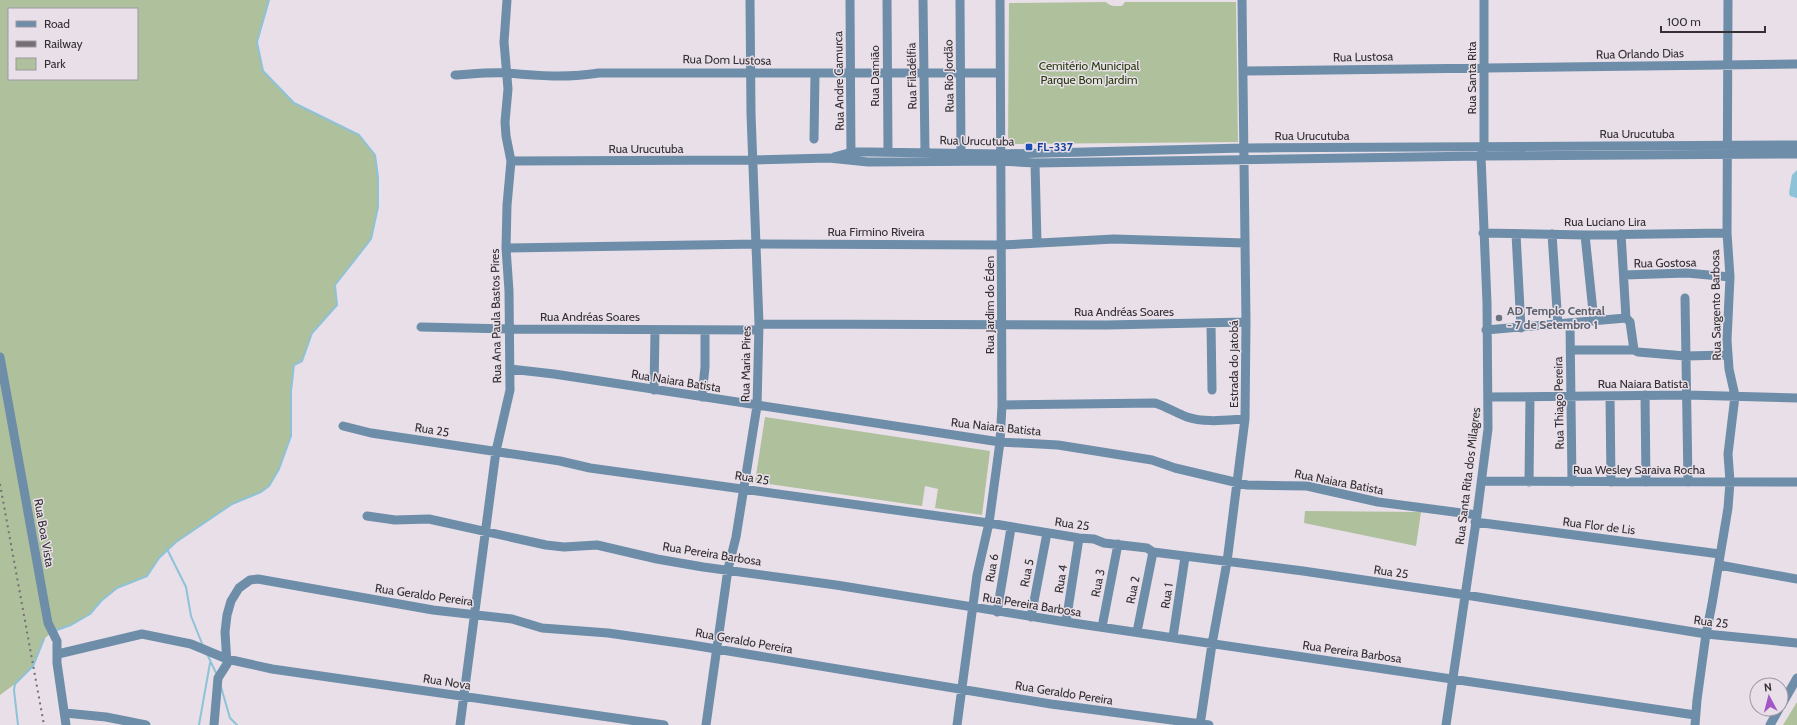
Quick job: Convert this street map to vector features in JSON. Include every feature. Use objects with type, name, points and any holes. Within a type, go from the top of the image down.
[{"type":"street","name":"Rua Ana Paula Bastos Pires","points":[[460,725],[496,451],[510,390],[510,329],[506,248],[507,205],[511,161],[505,122],[508,89],[504,42],[508,14],[507,0]]},
{"type":"street","name":"Rua Maria Pires","points":[[706,725],[728,570],[736,537],[757,406],[759,327],[757,244],[752,160],[750,0]]},
{"type":"street","name":"Rua Andre Camurca","points":[[850,0],[852,157]]},
{"type":"street","name":"Rua Damião","points":[[887,0],[888,152]]},
{"type":"street","name":"Rua Filadélfia","points":[[923,0],[925,152]]},
{"type":"street","name":"Rua Rio Jordão","points":[[960,0],[961,152]]},
{"type":"street","name":"Rua Jardim do Éden","points":[[957,725],[977,575],[989,523],[1000,442],[1002,405],[1002,244],[1000,0]]},
{"type":"street","name":"Estrada do Jatobá","points":[[1203,725],[1212,644],[1227,562],[1245,419],[1246,322],[1242,0]]},
{"type":"street","name":"Rua Santa Rita","points":[[1482,156],[1484,146],[1484,0]]},
{"type":"street","name":"Rua Sargento Barbosa","points":[[1695,725],[1695,714],[1706,634],[1728,508],[1730,482],[1728,454],[1735,396],[1729,369],[1728,355],[1730,277],[1727,233],[1728,0]]},
{"type":"street","name":"Rua Orlando Dias","points":[[1484,68],[1797,64]]},
{"type":"street","name":"Rua Lustosa","points":[[1243,71],[1484,68]]},
{"type":"street","name":"Rua Dom Lustosa","points":[[455,75],[506,73],[542,77],[584,76],[599,73],[1000,73]]},
{"type":"street","points":[[814,139],[815,74]]},
{"type":"street","name":"Rua Urucutuba","points":[[852,157],[888,152],[961,152],[1035,163],[1727,151],[1797,145]]},
{"type":"street","name":"Rua Urucutuba","points":[[511,161],[752,160],[852,157],[1001,157],[1244,148],[1484,146],[1727,151],[1797,154]]},
{"type":"street","name":"Rua Santa Rita dos Milagres","points":[[1446,725],[1466,595],[1488,429],[1489,397],[1486,330],[1487,303],[1483,233],[1482,156]]},
{"type":"street","points":[[1035,163],[1037,243]]},
{"type":"street","name":"Rua Luciano Lira","points":[[1483,233],[1585,235],[1727,233]]},
{"type":"street","points":[[1516,234],[1521,328]]},
{"type":"street","points":[[1552,234],[1558,325]]},
{"type":"street","points":[[1621,234],[1626,318],[1630,322],[1634,350]]},
{"type":"street","points":[[1585,235],[1594,321]]},
{"type":"street","name":"Rua Firmino Riveira","points":[[506,248],[757,244],[1002,244],[1114,239],[1245,243]]},
{"type":"street","name":"Rua Gostosa","points":[[1624,275],[1687,273],[1730,277]]},
{"type":"street","points":[[1685,298],[1688,482]]},
{"type":"street","points":[[1486,330],[1626,318]]},
{"type":"street","name":"Rua Andréas Soares","points":[[421,327],[705,330],[759,327],[1002,323],[1107,325],[1246,322]]},
{"type":"street","points":[[1211,323],[1212,390]]},
{"type":"street","name":"Rua Thiago Pereira","points":[[1570,323],[1572,482]]},
{"type":"street","points":[[654,390],[655,330]]},
{"type":"street","points":[[702,397],[705,367],[705,330]]},
{"type":"street","points":[[1571,350],[1634,350],[1638,352],[1685,356],[1728,355]]},
{"type":"street","name":"Rua Boa Vista","points":[[0,357],[48,623],[57,641],[57,668],[66,725]]},
{"type":"street","name":"Rua Naiara Batista","points":[[510,369],[554,374],[1000,442],[1058,445],[1087,451],[1138,458],[1247,485],[1307,486],[1378,502],[1476,519]]},
{"type":"street","name":"Rua Naiara Batista","points":[[1489,397],[1687,395],[1797,398]]},
{"type":"street","points":[[1610,396],[1611,482]]},
{"type":"street","points":[[1645,396],[1646,482]]},
{"type":"street","points":[[1529,482],[1530,397]]},
{"type":"street","points":[[1002,405],[1155,403],[1168,407],[1186,417],[1196,419],[1245,419]]},
{"type":"street","name":"Rua 25","points":[[343,426],[371,433],[560,461],[590,468],[743,488],[760,492],[989,523],[1011,528],[1094,539],[1104,543],[1146,548],[1153,552],[1185,557],[1260,565],[1466,595],[1706,634],[1796,641]]},
{"type":"street","name":"Rua Wesley Saraiva Rocha","points":[[1482,481],[1797,482]]},
{"type":"street","name":"Rua Pereira Barbosa","points":[[367,516],[395,520],[429,519],[546,545],[564,547],[597,545],[657,559],[703,567],[1102,628],[1695,714]]},
{"type":"street","name":"Rua Flor de Lis","points":[[1476,519],[1720,554]]},
{"type":"street","name":"Rua 6","points":[[997,612],[1011,528]]},
{"type":"street","name":"Rua 5","points":[[1031,617],[1047,533]]},
{"type":"street","name":"Rua 4","points":[[1066,622],[1079,538]]},
{"type":"street","name":"Rua 3","points":[[1102,628],[1118,544]]},
{"type":"street","name":"Rua 2","points":[[1137,632],[1153,552]]},
{"type":"street","name":"Rua 1","points":[[1173,638],[1185,557]]},
{"type":"street","points":[[1719,565],[1797,579]]},
{"type":"street","name":"Rua Geraldo Pereira","points":[[227,659],[225,632],[227,615],[231,601],[239,588],[245,583],[255,579],[433,610],[512,620],[548,629],[608,633],[962,688],[1051,704],[1203,725]]},
{"type":"street","name":"Rua Nova","points":[[58,654],[142,634],[191,644],[227,659],[272,669],[372,682],[464,697],[554,708],[664,725]]},
{"type":"street","points":[[214,725],[218,678],[226,667],[227,659]]},
{"type":"street","points":[[1789,692],[1797,678]]},
{"type":"street","points":[[65,713],[106,717],[146,725]]},
{"type":"green space","points":[[0,0],[269,0],[257,42],[263,71],[294,103],[359,135],[375,155],[378,177],[378,207],[371,239],[335,285],[337,305],[312,333],[302,361],[294,365],[291,391],[291,436],[279,469],[269,486],[261,492],[232,504],[176,542],[159,558],[147,576],[117,588],[101,601],[90,614],[71,625],[53,631],[44,639],[33,666],[15,684],[0,695]]},
{"type":"green space","name":"Cemitério Municipal Parque Bom Jardim","points":[[1106,2],[1112,5],[1122,6],[1125,2],[1236,2],[1238,142],[1008,144],[1009,3]]},
{"type":"green space","points":[[765,417],[990,451],[982,515],[935,508],[938,489],[925,486],[922,506],[755,482]]},
{"type":"green space","points":[[1305,511],[1421,512],[1416,546],[1304,523]]},
{"type":"green space","points":[[1797,702],[1797,725],[1783,725]]},
{"type":"water","points":[[1797,170],[1797,198],[1790,196],[1789,193],[1792,175]]},
{"type":"waterway","points":[[54,631],[71,625],[90,614],[101,601],[117,588],[147,576],[159,558],[176,542],[232,504],[261,492],[269,486],[279,469],[291,436],[291,391],[294,365],[302,361],[312,333],[337,305],[335,285],[371,239],[378,207],[378,177],[375,155],[359,135],[294,103],[263,71],[257,42],[269,0]]},
{"type":"waterway","points":[[167,549],[186,587],[191,616],[203,646]]},
{"type":"waterway","points":[[18,725],[14,690],[15,684],[33,666],[44,639]]},
{"type":"waterway","points":[[207,654],[217,675]]},
{"type":"waterway","points":[[199,725],[210,663]]},
{"type":"waterway","points":[[221,687],[230,718],[237,725]]},
{"type":"railway","points":[[0,484],[44,725]]},
{"type":"place","name":"FL-337","points":[[1029,147]]},
{"type":"place","name":"AD Templo Central - 7 de Setembro 1","points":[[1499,318]]}]
